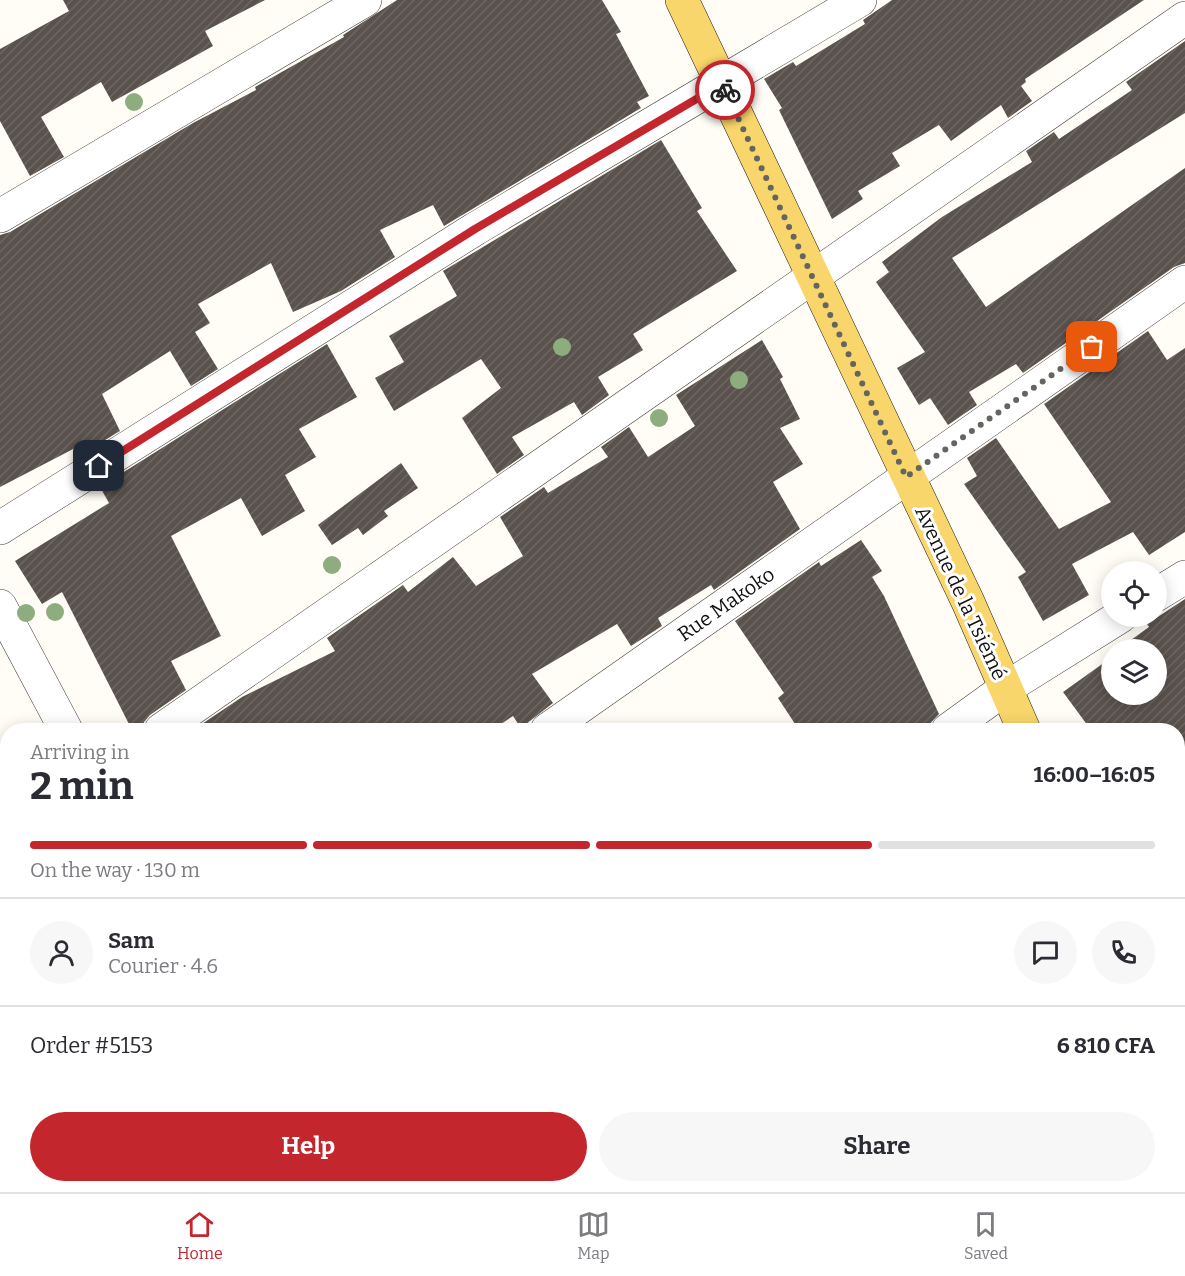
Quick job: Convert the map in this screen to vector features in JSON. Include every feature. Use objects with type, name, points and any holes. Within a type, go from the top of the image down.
[{"type":"main road","name":"Avenue de la Tsiémé","points":[[681,0],[906,477],[968,602],[1021,723]]},
{"type":"street","points":[[0,216],[365,0]]},
{"type":"street","points":[[0,528],[475,229],[860,0]]},
{"type":"street","points":[[171,723],[813,279],[1185,18]]},
{"type":"street","name":"Rue Makoko","points":[[557,723],[1185,282]]},
{"type":"street","points":[[1167,588],[1185,577]]},
{"type":"street","points":[[0,606],[62,723]]},
{"type":"street","points":[[958,723],[1006,688],[1103,627]]},
{"type":"building","points":[[63,0],[265,0],[205,31],[213,46],[112,102],[101,82],[41,117],[64,157],[30,176],[0,121],[0,49],[69,11]]},
{"type":"building","points":[[397,0],[602,0],[621,32],[616,34],[649,96],[637,102],[641,108],[444,226],[433,205],[380,230],[395,257],[341,291],[293,312],[271,263],[198,304],[210,323],[195,332],[218,369],[191,386],[170,351],[102,394],[120,431],[82,454],[79,446],[0,487],[0,235],[10,232],[193,123],[256,90],[255,87],[344,37],[343,35]]},
{"type":"building","points":[[892,0],[1144,0],[1025,79],[1026,82],[1021,86],[1032,101],[1008,118],[1001,105],[951,141],[939,125],[892,153],[900,166],[858,191],[863,199],[832,219],[779,110],[782,108],[764,79],[793,62],[796,66],[865,24],[863,20]]},
{"type":"building","points":[[1185,41],[1185,113],[952,258],[986,307],[1185,168],[1185,263],[1174,267],[1023,373],[1016,364],[969,392],[977,405],[948,425],[930,398],[919,405],[897,368],[925,352],[876,282],[889,272],[882,262],[942,217],[1032,162],[1026,151],[1054,132],[1059,139],[1132,90],[1126,82]]},
{"type":"building","points":[[661,140],[702,208],[697,211],[737,271],[633,334],[643,350],[598,377],[609,395],[582,415],[574,402],[512,437],[524,455],[497,474],[462,418],[501,388],[481,359],[394,411],[375,378],[404,362],[389,336],[457,296],[443,271]]},
{"type":"building","points":[[1148,331],[1167,360],[1185,348],[1185,532],[1149,555],[1133,532],[1072,564],[1089,595],[1043,621],[1018,577],[1026,572],[964,484],[977,476],[967,458],[996,438],[1059,529],[1111,502],[1044,404]]},
{"type":"building","points":[[762,340],[783,377],[780,379],[800,419],[780,428],[803,464],[773,482],[800,529],[714,590],[711,585],[658,618],[662,626],[631,646],[617,624],[532,674],[553,703],[527,723],[518,723],[513,716],[502,723],[203,723],[242,697],[335,651],[327,638],[403,585],[408,592],[453,557],[476,586],[523,556],[500,517],[544,487],[548,493],[608,457],[601,447],[629,427],[648,457],[695,426],[676,395]]},
{"type":"building","points":[[327,344],[357,397],[299,429],[316,457],[285,475],[305,511],[262,536],[241,498],[171,536],[221,636],[171,661],[186,690],[150,715],[144,723],[128,723],[62,592],[42,604],[15,561],[109,503],[100,487]]},
{"type":"building","points":[[401,463],[418,488],[384,511],[388,516],[363,535],[358,528],[332,545],[318,525]]},
{"type":"building","points":[[861,540],[882,571],[872,577],[884,596],[939,714],[931,723],[794,723],[778,698],[784,693],[735,621],[819,562],[821,566]]},
{"type":"building","points":[[1185,599],[1185,723],[1086,723],[1063,692],[1101,665],[1101,705],[1167,705],[1167,639],[1132,639],[1149,627],[1167,627],[1167,611]]},
{"type":"way so far","points":[[725,90],[906,477],[1092,347]]},
{"type":"route","points":[[99,466],[475,229],[722,84],[725,90]]}]
